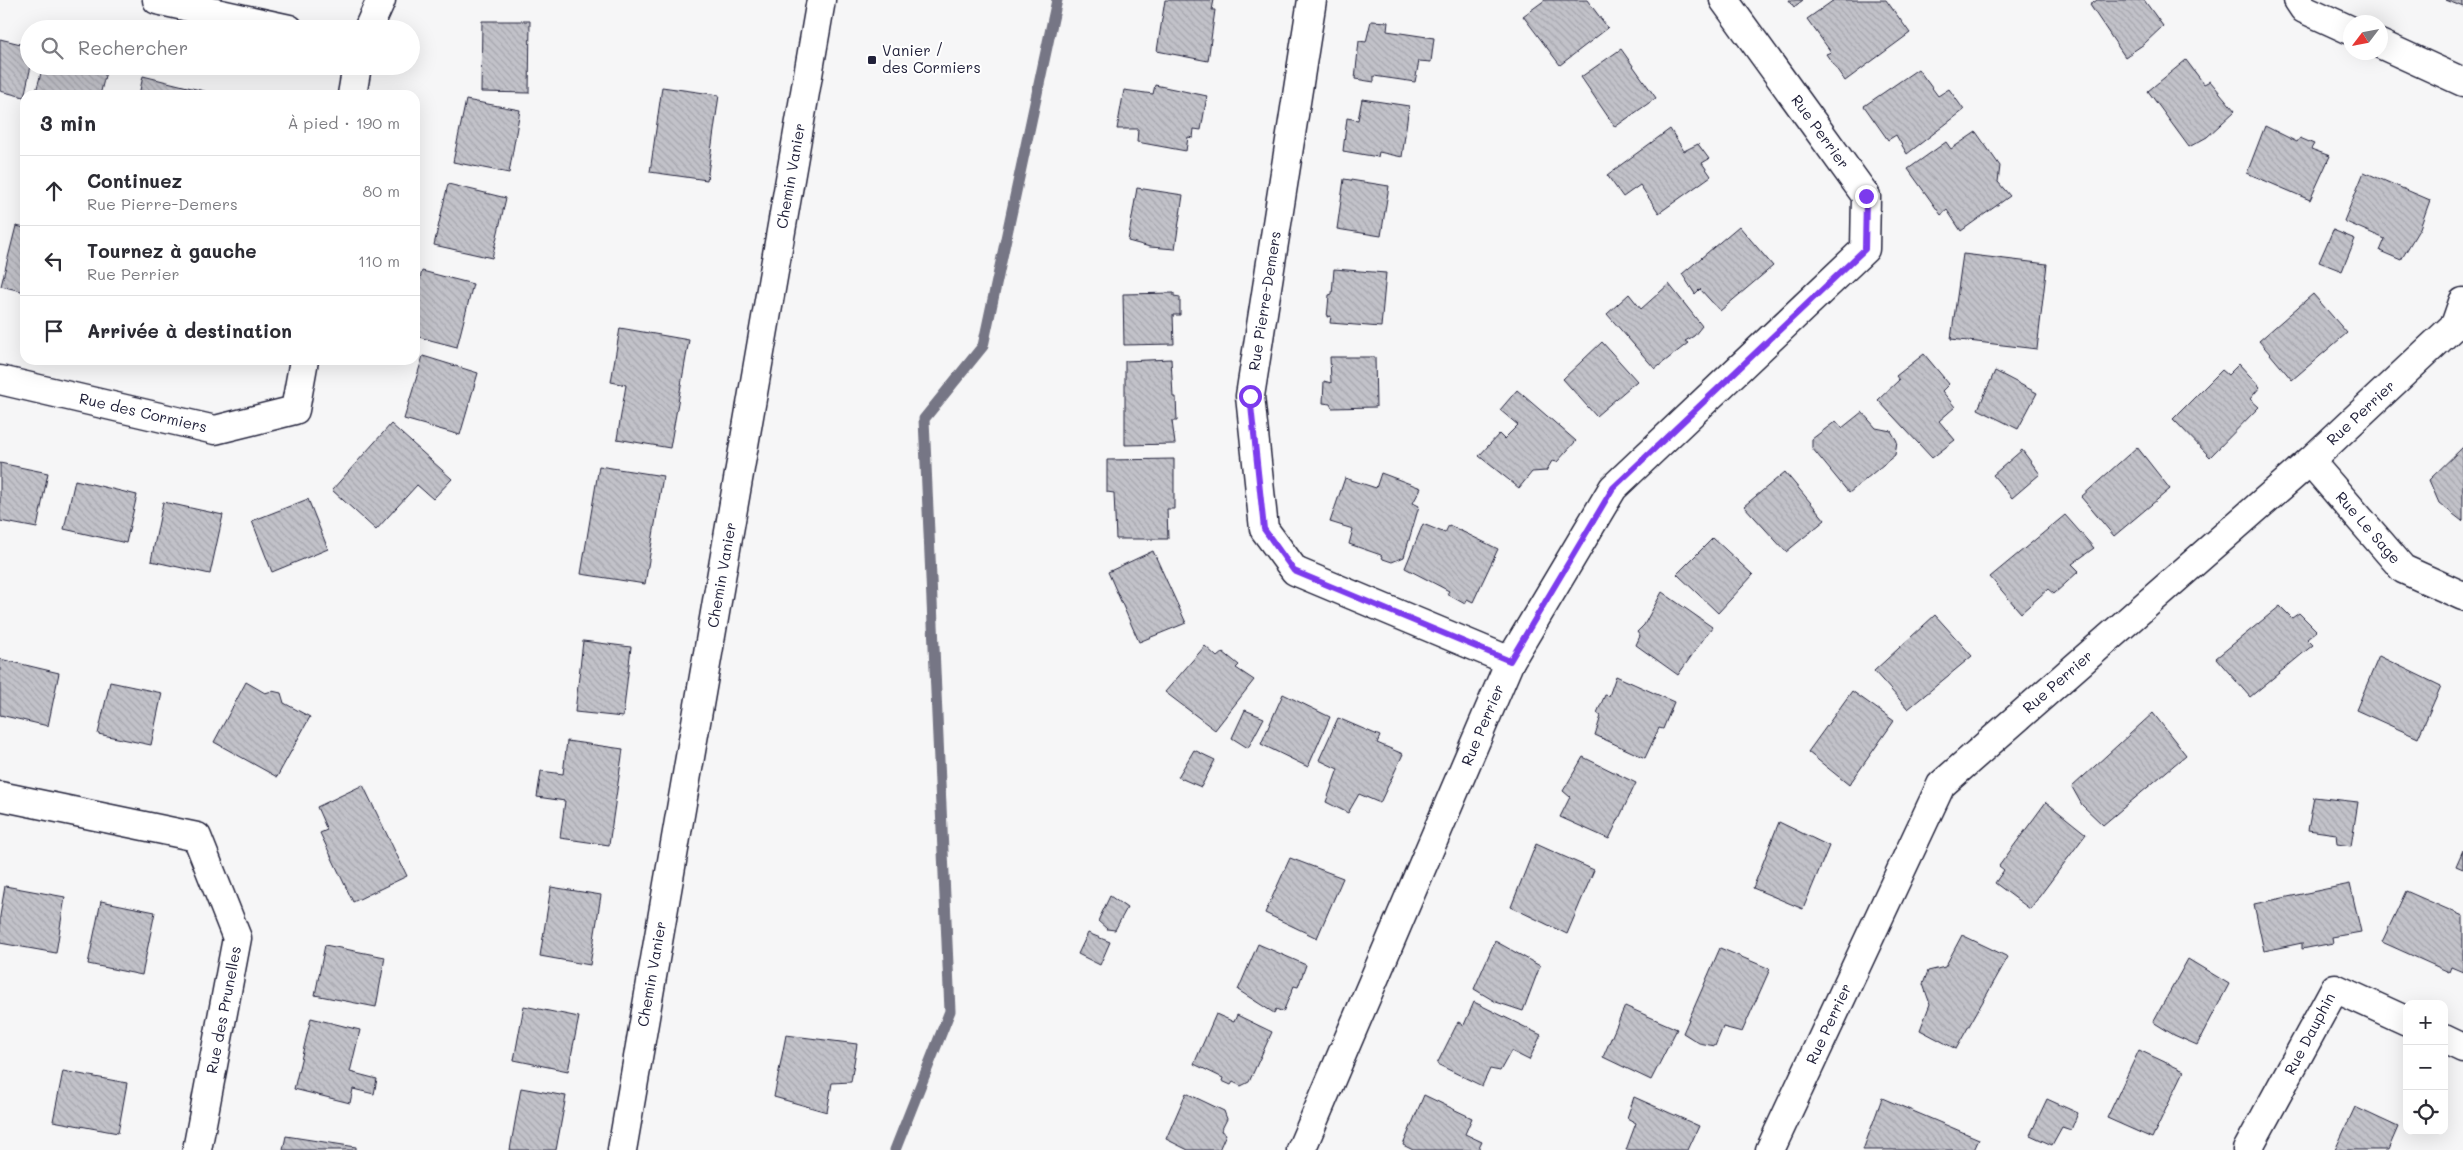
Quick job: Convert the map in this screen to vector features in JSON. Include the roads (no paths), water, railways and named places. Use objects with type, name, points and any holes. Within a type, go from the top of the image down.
[{"type":"street","points":[[157,0],[248,20]]},
{"type":"street","points":[[372,20],[380,0]]},
{"type":"street","name":"Chemin Vanier","points":[[622,1150],[820,0]]},
{"type":"street","name":"Rue Pierre-Demers","points":[[1312,0],[1250,396],[1264,529],[1294,571],[1510,661]]},
{"type":"street","name":"Rue Perrier","points":[[1301,1150],[1510,661],[1613,488],[1865,249],[1866,196],[1724,0]]},
{"type":"street","points":[[2298,0],[2304,8],[2343,27]]},
{"type":"street","points":[[2388,48],[2463,82]]},
{"type":"street","points":[[353,90],[355,75]]},
{"type":"street","name":"Rue Perrier","points":[[1777,1148],[1941,785],[2310,461],[2455,325],[2463,302]]},
{"type":"street","name":"Rue des Cormiers","points":[[0,380],[215,430],[295,410],[303,365]]},
{"type":"street","name":"Rue Le Sage","points":[[2310,461],[2404,569],[2463,596]]},
{"type":"street","name":"Rue des Prunelles","points":[[0,796],[197,837],[237,938],[198,1150]]},
{"type":"street","name":"Rue Dauphin","points":[[2247,1150],[2334,988],[2403,1019]]},
{"type":"street","points":[[2448,1041],[2463,1048]]},
{"type":"waterway","points":[[895,1150],[950,1011],[924,419],[983,346],[1057,0]]},
{"type":"place","name":"Vanier / des Cormiers","points":[[872,60]]}]
